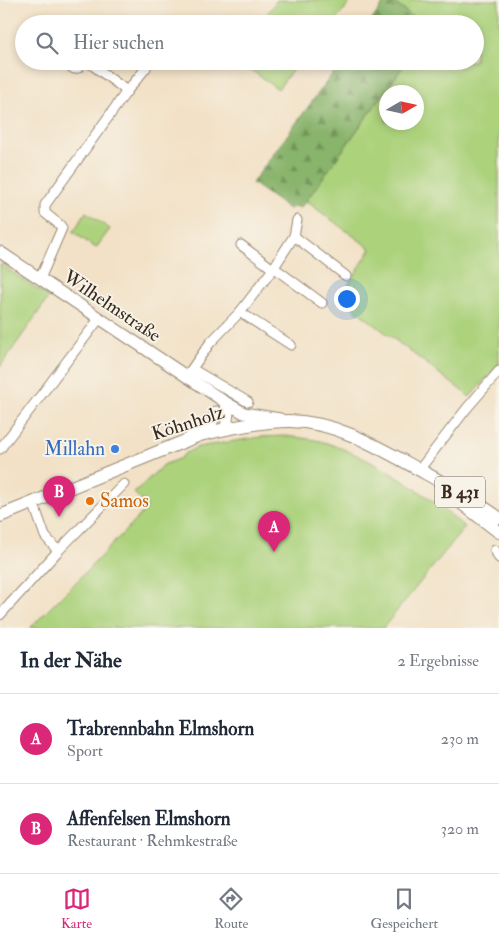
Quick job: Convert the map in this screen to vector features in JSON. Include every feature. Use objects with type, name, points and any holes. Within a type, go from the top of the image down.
[{"type":"main road","name":"Wilhelmstraße","points":[[0,252],[99,319],[189,373],[214,402],[216,412],[226,428]]},
{"type":"main road","name":"Wilhelmstraße","points":[[204,389],[244,412],[290,421]]},
{"type":"main road","points":[[224,402],[228,413],[226,428]]},
{"type":"main road","points":[[179,443],[212,422],[216,412]]},
{"type":"main road","name":"Köhnholz","points":[[0,516],[179,443],[226,428],[290,421],[322,426],[357,436],[420,470]]},
{"type":"main road","name":"B 431","points":[[420,470],[445,483],[499,518]]},
{"type":"main road","name":"B 431","points":[[420,470],[499,532]]},
{"type":"street","points":[[98,70],[127,91]]},
{"type":"street","points":[[40,279],[62,230],[61,226],[45,213],[45,205],[127,91],[144,70]]},
{"type":"street","points":[[248,402],[189,373],[210,343],[240,312],[272,269],[294,236],[297,220]]},
{"type":"street","points":[[294,236],[346,276]]},
{"type":"street","points":[[240,245],[322,303]]},
{"type":"street","points":[[240,312],[291,345]]},
{"type":"street","points":[[0,449],[99,319]]},
{"type":"street","points":[[420,470],[467,408],[499,371]]},
{"type":"street","points":[[0,614],[58,551],[124,484]]},
{"type":"street","points":[[32,502],[45,536],[58,551]]},
{"type":"green space","points":[[277,0],[352,0],[340,15],[266,15]]},
{"type":"green space","points":[[386,0],[390,0],[411,15],[375,15]]},
{"type":"green space","points":[[390,0],[499,0],[499,364],[470,397],[340,298],[371,249],[306,201],[379,100],[379,130],[424,130],[424,85],[390,85],[401,70],[484,70],[484,15],[411,15]]},
{"type":"green space","points":[[251,70],[292,70],[278,89]]},
{"type":"green space","points":[[335,70],[401,70],[390,85],[379,85],[379,100],[306,201],[300,208],[295,206],[289,209],[252,183]]},
{"type":"green space","points":[[86,212],[110,229],[96,248],[73,232]]},
{"type":"green space","points":[[0,264],[49,297],[0,367]]},
{"type":"green space","points":[[286,436],[316,440],[365,459],[413,487],[465,527],[383,628],[30,628],[148,507],[134,493],[163,465],[181,458],[184,454],[198,447],[260,437]]},
{"type":"place","name":"Millahn","points":[[115,449]]},
{"type":"place","name":"Samos","points":[[90,501]]},
{"type":"place","name":"Affenfelsen Elmshorn","points":[[59,517]]},
{"type":"place","name":"Trabrennbahn Elmshorn","points":[[274,552]]}]
